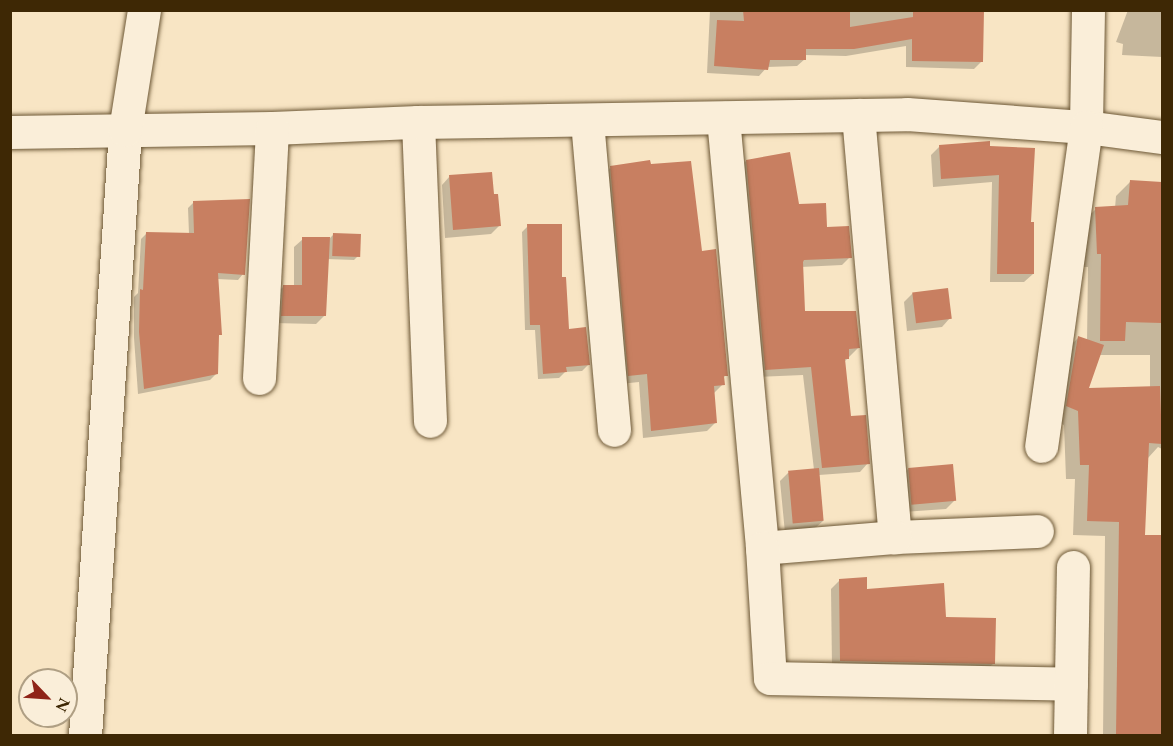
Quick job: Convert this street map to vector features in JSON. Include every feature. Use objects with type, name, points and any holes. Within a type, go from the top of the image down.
[{"type":"street","points":[[85,735],[125,130],[144,10]]},
{"type":"street","points":[[1041,446],[1086,128],[1088,10]]},
{"type":"street","points":[[10,132],[272,128],[418,122],[907,114],[1086,128],[1162,137]]},
{"type":"street","points":[[858,115],[895,537]]},
{"type":"street","points":[[723,118],[762,548],[770,678],[1071,684]]},
{"type":"street","points":[[587,121],[614,430]]},
{"type":"street","points":[[418,122],[430,421]]},
{"type":"street","points":[[260,378],[272,128]]},
{"type":"street","points":[[762,548],[895,537],[1036,531]]},
{"type":"street","points":[[1070,735],[1073,567]]},
{"type":"building","points":[[743,10],[850,10],[850,27],[913,17],[913,10],[984,10],[983,62],[912,61],[912,39],[854,49],[806,49],[806,60],[770,60],[768,70],[714,66],[717,20],[744,21]]},
{"type":"building","points":[[990,141],[990,146],[1035,148],[1031,222],[1034,222],[1034,274],[997,274],[999,175],[941,179],[939,145]]},
{"type":"building","points":[[790,152],[799,204],[826,203],[827,227],[849,226],[852,258],[804,260],[805,311],[856,311],[860,348],[849,349],[849,359],[845,359],[851,416],[866,415],[870,464],[822,468],[811,367],[765,370],[746,160]]},
{"type":"building","points":[[650,160],[651,164],[691,161],[702,251],[716,249],[728,376],[724,376],[725,385],[714,386],[717,423],[651,431],[647,374],[628,376],[610,166]]},
{"type":"building","points":[[492,172],[494,194],[498,194],[501,226],[453,230],[449,175]]},
{"type":"building","points":[[1130,180],[1162,182],[1162,323],[1126,322],[1125,341],[1100,341],[1101,254],[1097,254],[1095,207],[1128,205]]},
{"type":"building","points":[[250,199],[245,275],[218,273],[222,335],[219,335],[218,374],[144,389],[139,332],[140,289],[143,290],[146,232],[194,233],[193,201]]},
{"type":"building","points":[[527,224],[562,224],[562,277],[566,277],[569,329],[586,327],[590,365],[566,367],[567,372],[543,374],[540,325],[530,325]]},
{"type":"building","points":[[333,233],[361,234],[360,257],[332,256]]},
{"type":"building","points":[[302,237],[330,237],[326,316],[281,316],[283,285],[302,285]]},
{"type":"building","points":[[948,288],[952,319],[916,323],[912,292]]},
{"type":"building","points":[[1078,336],[1104,345],[1089,388],[1160,386],[1162,444],[1149,443],[1145,535],[1162,535],[1162,735],[1116,735],[1119,522],[1087,521],[1089,465],[1080,465],[1078,411],[1066,406]]},
{"type":"building","points":[[953,464],[956,501],[911,505],[908,468]]},
{"type":"building","points":[[819,468],[824,521],[793,524],[788,471]]},
{"type":"building","points":[[867,577],[867,589],[944,583],[946,617],[996,618],[995,664],[840,661],[839,579]]}]
